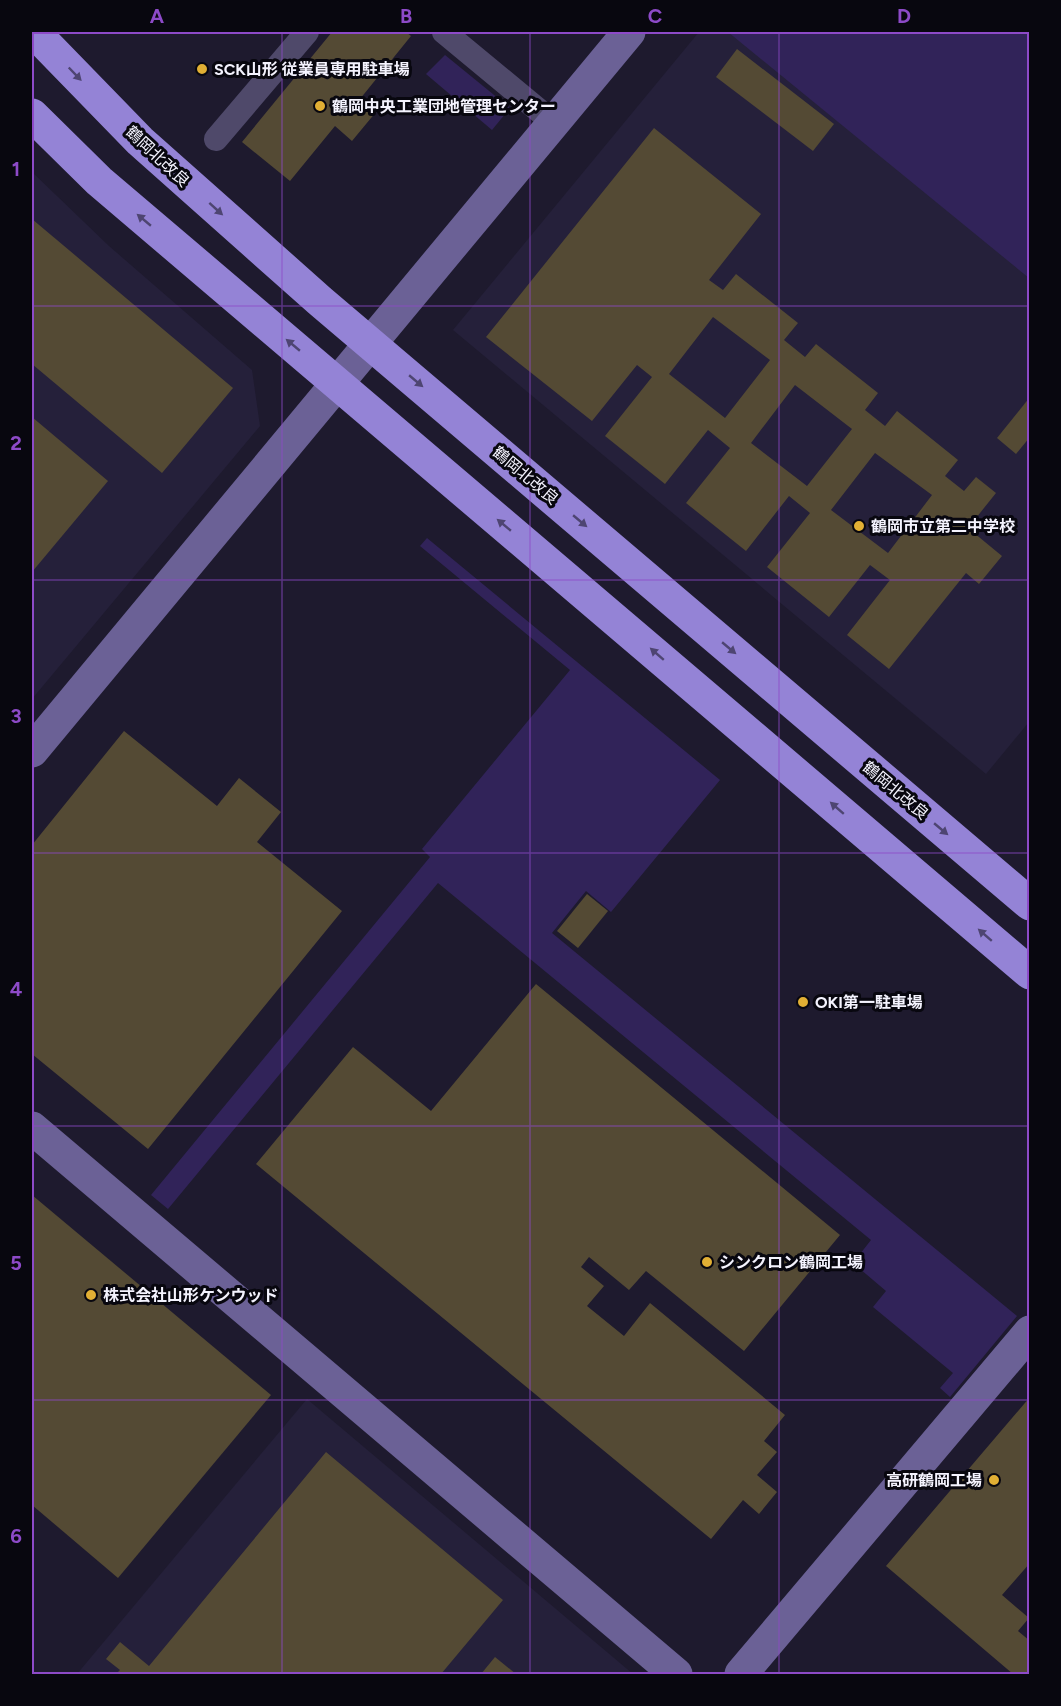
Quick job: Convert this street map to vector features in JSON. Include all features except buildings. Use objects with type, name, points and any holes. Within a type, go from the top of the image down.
[{"type":"highway","name":"鶴岡北改良","points":[[34,32],[140,141],[371,344],[1029,904]]},
{"type":"highway","points":[[32,115],[99,181],[1029,973]]},
{"type":"street","points":[[216,139],[307,32]]},
{"type":"street","points":[[444,32],[554,123]]},
{"type":"street","points":[[32,751],[629,32]]},
{"type":"street","points":[[32,1128],[676,1674]]},
{"type":"street","points":[[741,1674],[1029,1332]]},
{"type":"shaded area","name":"鶴岡市立第二中学校","points":[[699,32],[1029,32],[1029,722],[986,774],[453,330]]},
{"type":"shaded area","points":[[728,32],[1029,32],[1029,278]]},
{"type":"shaded area","points":[[445,55],[510,108],[492,130],[426,74]]},
{"type":"shaded area","points":[[32,172],[109,246],[252,370],[260,426],[32,699]]},
{"type":"shaded area","points":[[427,538],[720,780],[611,912],[586,891],[552,933],[1017,1316],[950,1397],[940,1388],[953,1373],[873,1307],[886,1291],[853,1263],[871,1240],[438,883],[168,1209],[151,1195],[430,857],[422,849],[570,670],[420,546]]},
{"type":"shaded area","points":[[307,1399],[633,1674],[77,1674]]},
{"type":"place","name":"SCK山形 従業員専用駐車場","points":[[202,69]]},
{"type":"place","name":"鶴岡中央工業団地管理センター","points":[[320,106]]},
{"type":"place","name":"鶴岡市立第二中学校","points":[[859,526]]},
{"type":"place","name":"OKI第一駐車場","points":[[803,1002]]},
{"type":"place","name":"シンクロン鶴岡工場","points":[[707,1262]]},
{"type":"place","name":"株式会社山形ケンウッド","points":[[91,1295]]},
{"type":"place","name":"高研鶴岡工場","points":[[994,1480]]}]
